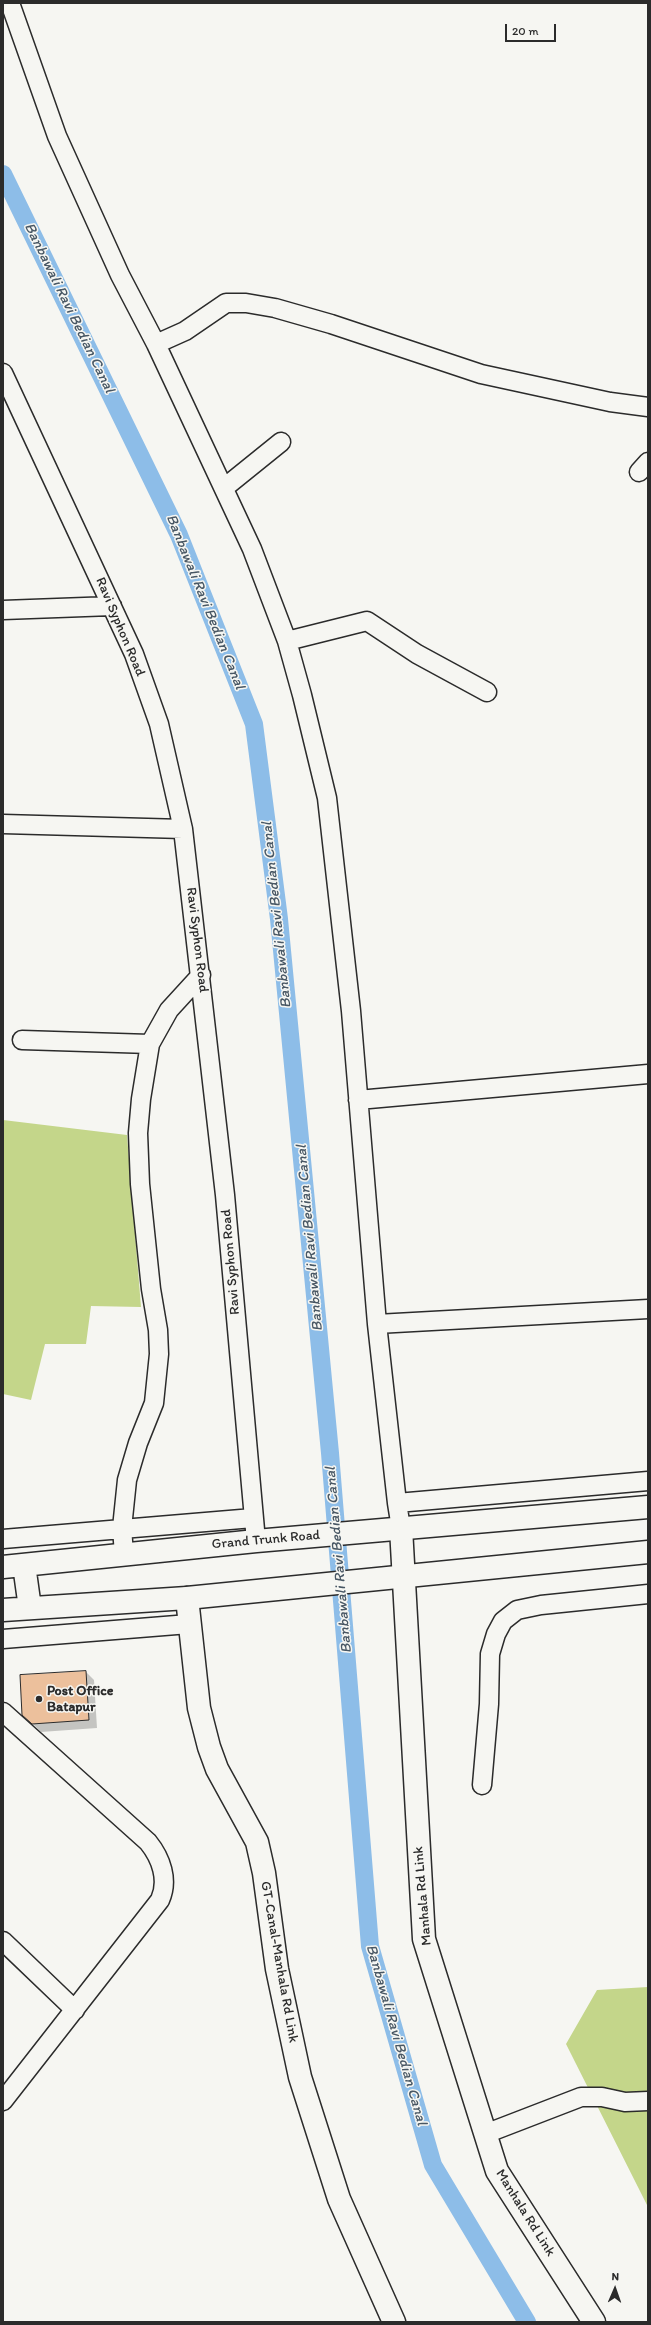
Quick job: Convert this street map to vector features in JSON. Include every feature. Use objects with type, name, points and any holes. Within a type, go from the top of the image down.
[{"type":"main road","name":"Grand Trunk Road","points":[[14,1566],[396,1528],[648,1507]]},
{"type":"main road","name":"Manhala Rd Link","points":[[396,1528],[396,1578],[408,1679],[424,1939],[497,2171],[594,2322]]},
{"type":"main road","points":[[3,1610],[187,1598],[648,1552]]},
{"type":"main road","points":[[14,1566],[30,1608]]},
{"type":"main road","name":"GT-Canal-Manhala Rd Link","points":[[187,1598],[199,1708],[209,1748],[228,1791],[247,1822],[256,1842],[264,1873],[277,1969],[300,2077],[339,2199],[394,2322]]},
{"type":"street","points":[[10,3],[57,136],[120,275],[156,344],[252,549],[286,641],[327,798],[351,1011],[377,1324],[396,1503],[396,1528]]},
{"type":"street","points":[[156,344],[185,331],[226,303],[246,303],[275,308],[331,324],[481,374],[610,402],[648,407]]},
{"type":"street","name":"Ravi Syphon Road","points":[[3,373],[134,654],[159,724],[183,829],[202,975],[225,1195],[253,1518],[262,1541]]},
{"type":"street","points":[[224,488],[281,442]]},
{"type":"street","points":[[3,610],[112,606]]},
{"type":"street","points":[[286,641],[367,621],[417,654],[487,692]]},
{"type":"street","points":[[3,824],[183,829]]},
{"type":"street","points":[[124,1554],[122,1528],[127,1480],[138,1443],[154,1403],[159,1354],[158,1330],[151,1289],[141,1191],[138,1133],[141,1099],[150,1044],[169,1010],[202,975]]},
{"type":"street","points":[[22,1040],[150,1044]]},
{"type":"street","points":[[358,1100],[648,1074]]},
{"type":"street","points":[[377,1324],[648,1309]]},
{"type":"street","points":[[396,1503],[648,1481]]},
{"type":"street","points":[[3,1539],[253,1518]]},
{"type":"street","points":[[482,1785],[489,1704],[490,1654],[496,1634],[503,1621],[517,1610],[541,1605],[648,1594]]},
{"type":"street","points":[[3,1639],[189,1624]]},
{"type":"street","points":[[3,1712],[148,1842],[156,1852],[162,1867],[163,1892],[160,1900],[3,2101]]},
{"type":"street","points":[[3,1941],[75,2010]]},
{"type":"street","points":[[485,2134],[581,2097],[602,2097],[625,2102],[648,2101]]},
{"type":"green space","points":[[3,1120],[127,1135],[141,1307],[91,1306],[86,1344],[45,1344],[31,1400],[3,1394]]},
{"type":"green space","points":[[648,1987],[648,2207],[566,2044],[597,1990]]},
{"type":"building","points":[[86,1671],[89,1720],[32,1724],[22,1715],[20,1675]]},
{"type":"waterway","name":"Banbawali Ravi Bedian Canal","points":[[3,174],[179,535],[254,724],[279,919],[330,1453],[370,1946],[433,2165],[527,2322]]},
{"type":"place","name":"Post Office Batapur","points":[[39,1699]]}]
